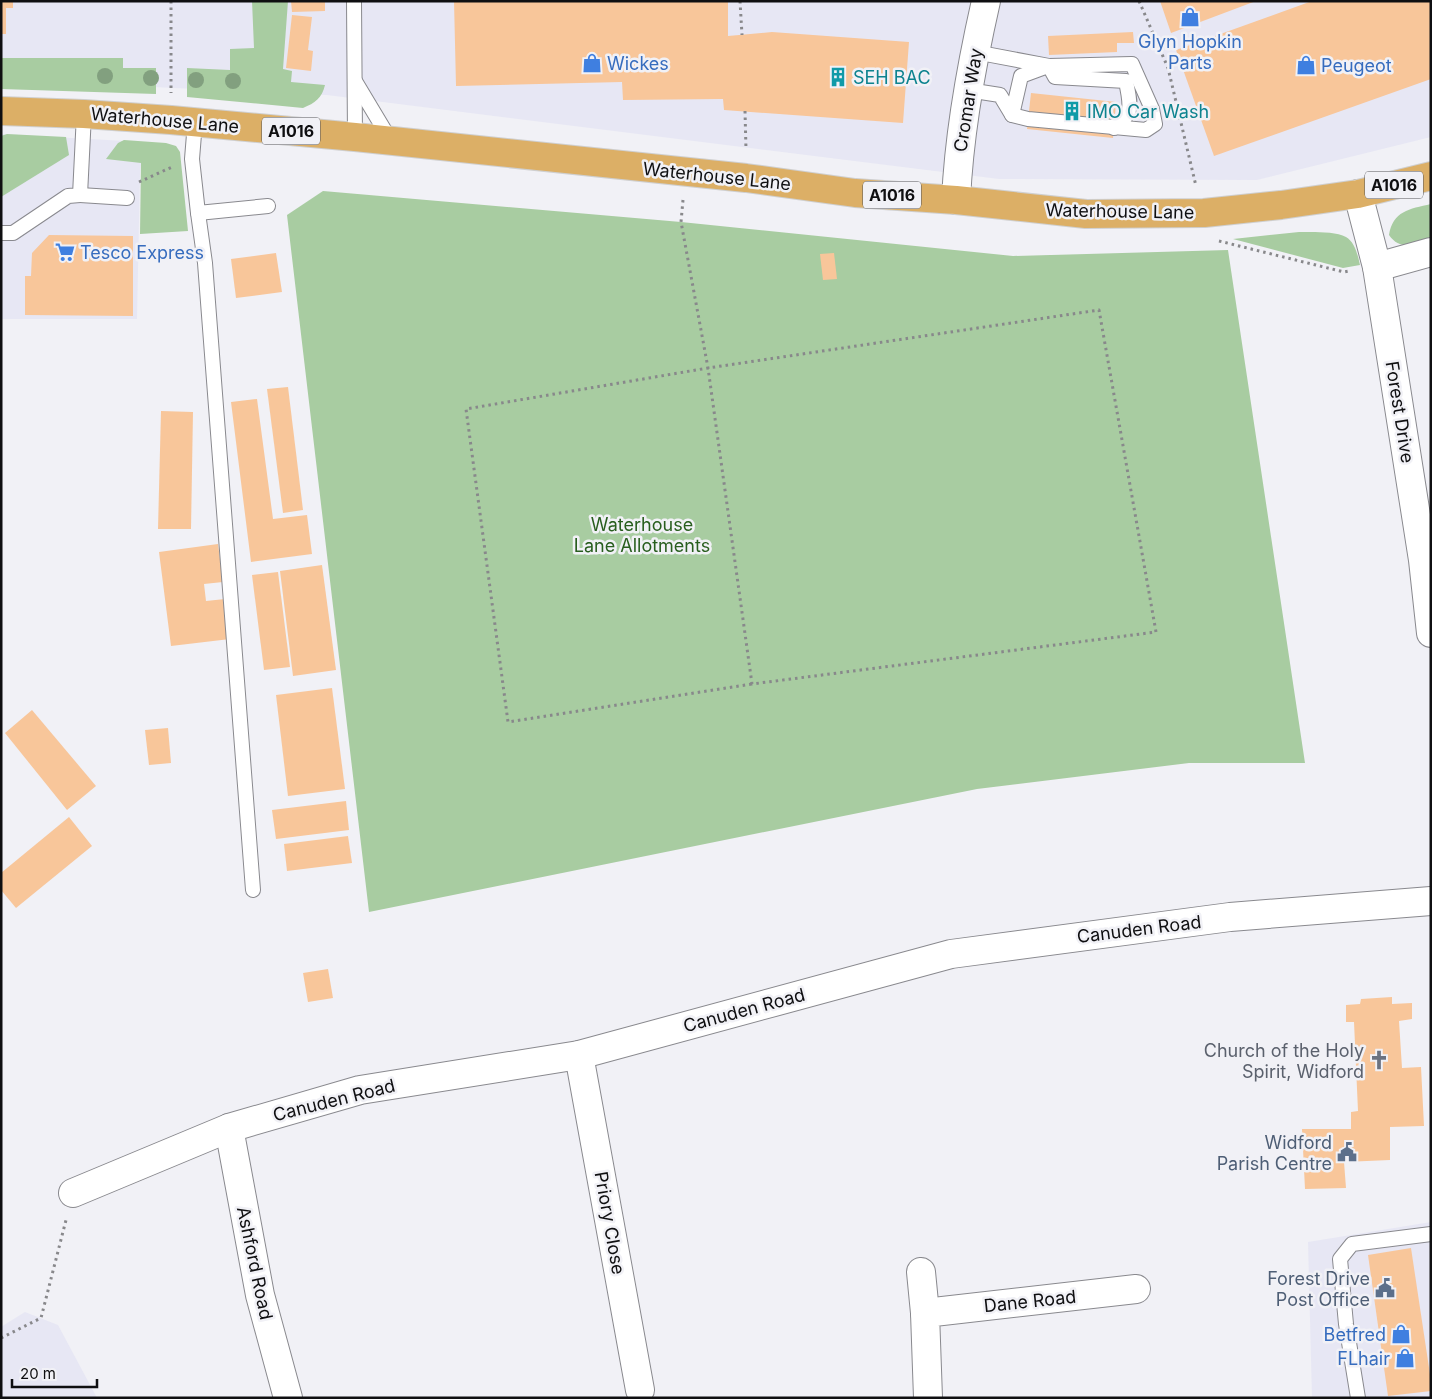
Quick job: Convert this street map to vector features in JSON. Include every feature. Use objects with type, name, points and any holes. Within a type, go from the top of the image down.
[{"type":"main road","name":"Waterhouse Lane","points":[[1,111],[84,114],[183,121],[355,137],[686,172],[861,193],[956,200],[1086,214],[1204,213],[1281,205],[1358,194],[1431,176]]},
{"type":"street","name":"Cromar Way","points":[[956,200],[958,156],[974,52],[986,1]]},
{"type":"street","name":"Forest Drive","points":[[1358,194],[1377,267],[1427,560],[1431,633]]},
{"type":"street","points":[[1377,267],[1431,252]]},
{"type":"street","name":"Canuden Road","points":[[73,1193],[229,1128],[360,1090],[579,1055],[951,954],[1230,917],[1431,901]]},
{"type":"street","name":"Priory Close","points":[[579,1055],[640,1390]]},
{"type":"street","name":"Ashford Road","points":[[229,1128],[260,1295],[288,1398]]},
{"type":"street","points":[[921,1272],[925,1313],[928,1398]]},
{"type":"street","name":"Dane Road","points":[[925,1313],[1136,1289]]},
{"type":"lane","points":[[354,1],[355,137]]},
{"type":"lane","points":[[968,90],[1000,95],[1012,115],[1028,119],[1146,130],[1155,124],[1152,109],[1132,64],[1049,66],[974,52]]},
{"type":"lane","points":[[1012,115],[1021,76],[1049,66]]},
{"type":"lane","points":[[1049,66],[1055,77],[1126,81],[1130,106],[1126,120],[1114,128]]},
{"type":"lane","points":[[354,80],[391,141]]},
{"type":"lane","points":[[80,195],[84,114]]},
{"type":"lane","points":[[183,121],[192,159],[205,263],[253,890]]},
{"type":"lane","points":[[1,233],[13,233],[68,196],[127,198]]},
{"type":"lane","points":[[198,213],[268,206]]},
{"type":"lane","points":[[1358,1398],[1346,1324],[1340,1258],[1352,1244],[1431,1234]]},
{"type":"path","points":[[170,1],[183,121]]},
{"type":"path","points":[[740,1],[742,35]]},
{"type":"path","points":[[745,111],[747,139]]},
{"type":"path","points":[[127,198],[140,180],[192,159]]},
{"type":"path","points":[[686,172],[681,222],[708,368],[752,684]]},
{"type":"path","points":[[1204,213],[1204,239],[1231,243],[1344,272],[1377,267]]},
{"type":"path","points":[[1098,310],[1156,632],[752,684],[508,722],[466,409],[708,368],[1098,310]]},
{"type":"path","points":[[1,1338],[41,1318],[73,1193]]},
{"type":"shaded area","points":[[1,1],[1431,1],[1431,137],[1257,180],[999,179],[327,95],[1,80]]},
{"type":"shaded area","points":[[1,134],[143,142],[140,173],[137,319],[1,319]]},
{"type":"shaded area","points":[[1431,1222],[1431,1398],[1312,1398],[1308,1242]]},
{"type":"shaded area","points":[[25,1312],[58,1325],[97,1398],[1,1398],[1,1327]]},
{"type":"green space","points":[[252,1],[288,1],[283,69],[292,71],[291,82],[325,85],[320,97],[311,104],[303,108],[187,97],[187,68],[230,70],[230,49],[254,48]]},
{"type":"green space","points":[[1,58],[123,58],[123,68],[156,68],[156,94],[1,89]]},
{"type":"green space","points":[[7,134],[66,137],[69,155],[1,197],[1,136]]},
{"type":"green space","points":[[124,140],[166,143],[176,146],[180,152],[188,231],[140,234],[141,163],[106,159],[118,143]]},
{"type":"green space","name":"Waterhouse Lane Allotments","points":[[323,191],[681,222],[1013,256],[1228,250],[1305,763],[1189,763],[977,789],[369,912],[287,215]]},
{"type":"green space","points":[[1431,204],[1431,241],[1403,245],[1393,240],[1389,235],[1391,227],[1398,216],[1403,212]]},
{"type":"green space","points":[[1299,232],[1330,233],[1346,237],[1354,246],[1360,265],[1343,268],[1233,239]]},
{"type":"building","points":[[1,1],[13,1],[13,8],[6,8],[6,34],[1,34]]},
{"type":"building","points":[[291,1],[325,1],[325,11],[292,12]]},
{"type":"building","name":"Wickes","points":[[454,1],[728,1],[728,36],[772,32],[909,42],[903,123],[724,110],[723,99],[623,100],[622,82],[456,86]]},
{"type":"building","name":"Glyn Hopkin Parts","points":[[1160,1],[1256,1],[1171,33]]},
{"type":"building","name":"Peugeot","points":[[1312,1],[1431,1],[1431,79],[1214,156],[1176,50]]},
{"type":"building","points":[[292,15],[312,17],[308,50],[313,51],[311,71],[286,68]]},
{"type":"building","points":[[1133,32],[1134,43],[1117,43],[1117,52],[1049,55],[1048,36]]},
{"type":"building","name":"IMO Car Wash","points":[[1031,93],[1116,102],[1113,138],[1027,129]]},
{"type":"building","points":[[49,235],[133,236],[133,316],[25,315],[25,276],[31,276],[32,253]]},
{"type":"building","points":[[276,253],[282,292],[236,298],[231,259]]},
{"type":"building","points":[[834,253],[837,279],[823,280],[820,254]]},
{"type":"building","points":[[288,387],[303,510],[283,513],[267,389]]},
{"type":"building","points":[[257,399],[273,519],[307,515],[312,554],[251,562],[231,402]]},
{"type":"building","points":[[161,411],[193,412],[191,529],[158,529]]},
{"type":"building","points":[[218,544],[223,582],[204,584],[206,601],[225,599],[230,639],[171,646],[159,552]]},
{"type":"building","points":[[322,565],[336,670],[293,676],[280,571]]},
{"type":"building","points":[[278,572],[290,667],[264,670],[252,575]]},
{"type":"building","points":[[332,688],[345,789],[288,796],[276,695]]},
{"type":"building","points":[[32,710],[96,786],[67,810],[5,733]]},
{"type":"building","points":[[168,728],[171,763],[149,765],[145,730]]},
{"type":"building","points":[[346,801],[349,830],[276,839],[272,810]]},
{"type":"building","points":[[69,817],[92,846],[16,908],[1,890],[1,873]]},
{"type":"building","points":[[348,836],[352,863],[287,871],[284,844]]},
{"type":"building","points":[[328,969],[333,998],[308,1002],[303,973]]},
{"type":"building","name":"Church of the Holy Spirit, Widford","points":[[1392,997],[1392,1004],[1412,1003],[1412,1019],[1399,1021],[1402,1068],[1421,1067],[1424,1126],[1390,1127],[1390,1160],[1344,1162],[1346,1188],[1305,1189],[1302,1129],[1351,1129],[1351,1112],[1358,1111],[1354,1022],[1346,1022],[1346,1005],[1360,1004],[1361,999]]},
{"type":"building","points":[[1411,1248],[1431,1391],[1388,1396],[1368,1255]]},
{"type":"place","name":"Glyn Hopkin Parts","points":[[1190,17]]},
{"type":"place","name":"Wickes","points":[[592,63]]},
{"type":"place","name":"Peugeot","points":[[1306,65]]},
{"type":"place","name":"SEH BAC","points":[[838,77]]},
{"type":"place","name":"IMO Car Wash","points":[[1072,111]]},
{"type":"place","name":"Tesco Express","points":[[65,252]]},
{"type":"place","name":"Church of the Holy Spirit, Widford","points":[[1379,1060]]},
{"type":"place","name":"Widford Parish Centre","points":[[1347,1152]]},
{"type":"place","name":"Forest Drive Post Office","points":[[1385,1288]]},
{"type":"place","name":"Betfred","points":[[1401,1334]]},
{"type":"place","name":"FLhair","points":[[1405,1358]]}]
